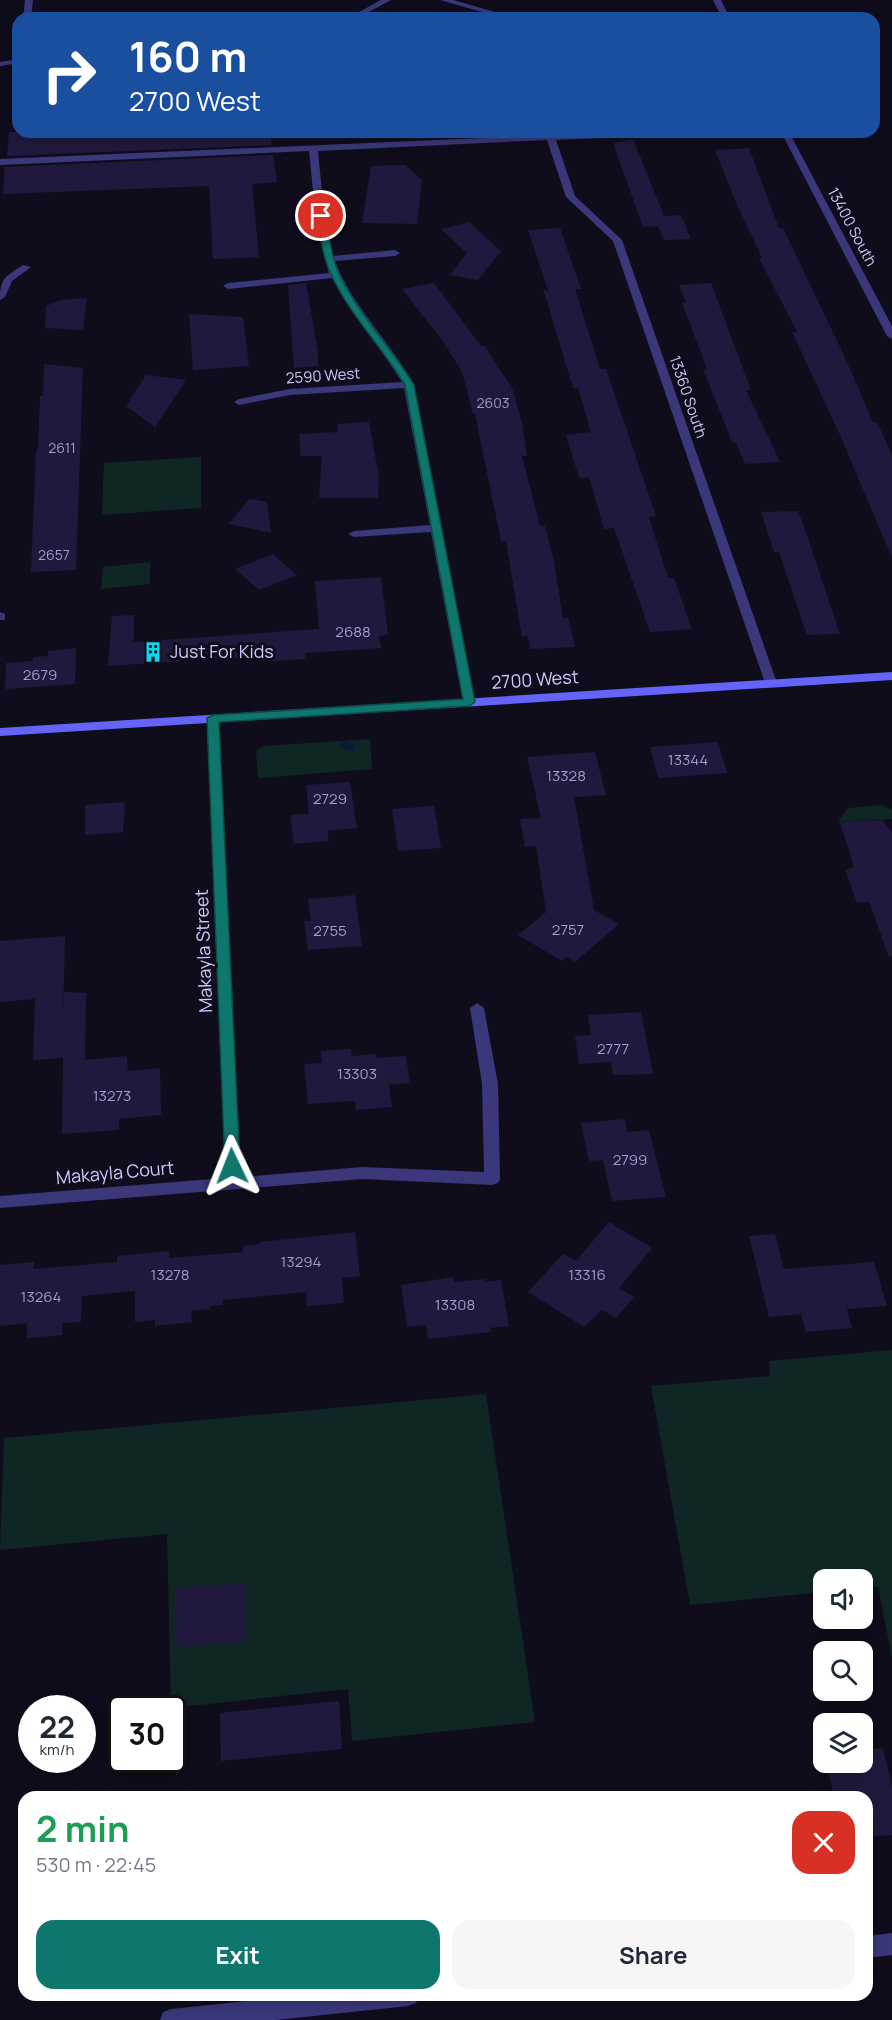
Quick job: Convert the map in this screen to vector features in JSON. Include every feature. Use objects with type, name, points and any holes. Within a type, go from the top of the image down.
[{"type":"main road","name":"2700 West","points":[[0,732],[892,676]]},
{"type":"street","points":[[364,12],[387,0]]},
{"type":"street","points":[[444,0],[489,12]]},
{"type":"street","points":[[0,162],[551,138]]},
{"type":"street","name":"13360 South","points":[[551,138],[571,197],[617,240],[771,683]]},
{"type":"street","name":"13400 South","points":[[788,138],[892,336]]},
{"type":"street","points":[[312,148],[329,259],[335,275],[409,385],[469,702]]},
{"type":"street","points":[[329,259],[395,253]]},
{"type":"street","points":[[0,297],[8,279],[26,267]]},
{"type":"street","points":[[228,286],[335,275]]},
{"type":"street","name":"2590 West","points":[[239,402],[290,392],[409,385]]},
{"type":"street","points":[[354,534],[437,528]]},
{"type":"street","name":"Makayla Street","points":[[213,718],[233,1183]]},
{"type":"street","name":"Makayla Court","points":[[0,1202],[362,1173],[492,1179],[490,1084],[477,1008]]},
{"type":"street","points":[[873,1946],[892,1944]]},
{"type":"street","points":[[171,2020],[351,2001]]},
{"type":"green space","points":[[201,457],[201,508],[102,515],[104,463]]},
{"type":"green space","points":[[150,562],[150,584],[101,589],[103,567]]},
{"type":"green space","points":[[370,739],[372,769],[258,778],[256,751],[264,746]]},
{"type":"green space","points":[[882,805],[892,810],[892,819],[838,822],[848,808]]},
{"type":"green space","points":[[892,1350],[892,1657],[878,1587],[873,1587],[873,1569],[813,1569],[813,1593],[690,1605],[651,1386],[770,1376],[769,1361]]},
{"type":"green space","points":[[486,1394],[535,1722],[352,1741],[348,1689],[186,1706],[186,1695],[171,1695],[167,1534],[0,1550],[4,1438]]},
{"type":"building","points":[[9,132],[12,132],[12,138],[271,138],[272,145],[7,156]]},
{"type":"building","points":[[633,139],[664,216],[681,215],[691,239],[664,240],[658,226],[643,227],[613,143]]},
{"type":"building","points":[[749,148],[779,228],[783,228],[873,422],[877,422],[892,455],[892,558],[840,435],[792,332],[797,332],[759,258],[762,258],[715,150]]},
{"type":"building","points":[[273,155],[277,182],[252,184],[259,257],[213,259],[209,186],[3,194],[5,167]]},
{"type":"building","points":[[405,165],[422,180],[417,224],[362,223],[371,166]]},
{"type":"building","points":[[469,222],[501,251],[478,280],[450,275],[467,253],[441,229]]},
{"type":"building","points":[[560,228],[581,289],[575,289],[600,369],[606,369],[656,516],[649,517],[668,578],[674,578],[692,629],[650,632],[614,528],[604,529],[589,477],[579,478],[566,435],[591,432],[578,388],[573,388],[543,288],[549,293],[528,230]]},
{"type":"building","points":[[306,283],[318,352],[318,366],[294,368],[288,285]]},
{"type":"building","points":[[434,283],[481,346],[485,346],[513,390],[522,423],[527,456],[522,456],[540,526],[545,525],[554,562],[563,618],[568,618],[575,647],[530,649],[528,636],[522,637],[506,541],[501,541],[475,414],[473,414],[462,372],[442,340],[402,289]]},
{"type":"building","points":[[711,283],[751,390],[746,390],[780,462],[745,464],[736,443],[732,442],[703,369],[707,369],[682,303],[686,303],[679,285]]},
{"type":"building","points":[[87,298],[83,330],[45,328],[46,306],[60,300]]},
{"type":"building","points":[[189,314],[243,317],[249,366],[193,370]]},
{"type":"building","points":[[44,364],[83,368],[76,570],[31,572],[36,450],[38,449],[40,396],[43,396]]},
{"type":"building","points":[[146,375],[186,380],[155,427],[126,406]]},
{"type":"building","points":[[369,422],[379,477],[378,498],[319,498],[322,456],[301,456],[299,434],[338,432],[337,424]]},
{"type":"building","points":[[249,499],[267,502],[271,533],[229,524]]},
{"type":"building","points":[[798,511],[840,634],[807,635],[779,552],[774,552],[761,512]]},
{"type":"building","points":[[273,554],[297,575],[259,590],[235,569]]},
{"type":"building","points":[[381,577],[388,635],[379,636],[381,648],[305,653],[306,659],[272,661],[272,657],[227,658],[108,666],[112,616],[134,615],[134,640],[131,641],[134,642],[319,629],[315,581]]},
{"type":"building","points":[[76,648],[75,684],[5,689],[6,663],[33,661],[33,657],[48,656],[48,651]]},
{"type":"building","points":[[718,742],[727,773],[658,778],[650,747]]},
{"type":"building","points":[[595,752],[606,795],[574,797],[594,910],[619,924],[575,962],[567,957],[562,961],[518,935],[546,912],[536,846],[525,847],[520,819],[541,818],[527,757]]},
{"type":"building","points":[[350,782],[357,828],[327,831],[329,841],[294,844],[290,815],[309,814],[306,785]]},
{"type":"building","points":[[125,802],[123,832],[85,835],[85,805]]},
{"type":"building","points":[[434,806],[441,848],[398,851],[392,809]]},
{"type":"building","points":[[883,820],[892,832],[892,956],[889,957],[869,902],[857,903],[845,870],[854,867],[840,822]]},
{"type":"building","points":[[355,895],[362,946],[308,950],[304,921],[311,921],[308,899]]},
{"type":"building","points":[[65,936],[63,1019],[64,992],[86,993],[85,1060],[127,1056],[128,1071],[160,1068],[161,1115],[119,1119],[119,1130],[62,1134],[63,1058],[33,1060],[35,999],[0,1002],[0,941]]},
{"type":"building","points":[[641,1012],[653,1074],[613,1075],[611,1062],[579,1064],[575,1036],[591,1035],[588,1015]]},
{"type":"building","points":[[351,1049],[352,1056],[375,1054],[376,1058],[406,1056],[410,1083],[389,1085],[392,1107],[356,1110],[355,1101],[308,1104],[304,1064],[322,1063],[321,1051]]},
{"type":"building","points":[[625,1119],[627,1132],[649,1130],[666,1197],[612,1201],[603,1160],[589,1161],[581,1123]]},
{"type":"building","points":[[609,1222],[652,1248],[619,1288],[634,1297],[616,1318],[602,1310],[584,1327],[528,1292],[563,1254],[576,1261]]},
{"type":"building","points":[[355,1232],[360,1276],[342,1278],[344,1303],[307,1306],[306,1292],[223,1300],[223,1305],[191,1311],[192,1322],[155,1326],[155,1320],[135,1322],[135,1291],[82,1296],[81,1322],[62,1323],[62,1335],[27,1338],[27,1323],[0,1326],[0,1265],[34,1262],[34,1269],[117,1262],[117,1256],[169,1251],[169,1258],[243,1252],[243,1246],[260,1244],[260,1242]]},
{"type":"building","points":[[775,1234],[784,1269],[874,1262],[887,1306],[847,1309],[852,1328],[806,1332],[801,1314],[769,1317],[749,1236]]},
{"type":"building","points":[[454,1277],[454,1282],[501,1280],[509,1326],[490,1328],[491,1332],[428,1339],[426,1325],[407,1327],[401,1285]]},
{"type":"building","points":[[245,1583],[246,1641],[176,1647],[176,1588]]},
{"type":"building","points":[[339,1701],[342,1749],[221,1761],[220,1713]]},
{"type":"building","points":[[883,1748],[892,1786],[892,1835],[873,1837],[873,1791],[833,1791],[829,1773],[873,1773],[873,1749]]},
{"type":"waterway","points":[[344,744],[352,747]]},
{"type":"place","name":"Just For Kids","points":[[153,652]]},
{"type":"route","points":[[232,1166],[213,718],[469,702],[409,385],[404,374],[374,335],[335,275],[329,259],[321,216]]}]
